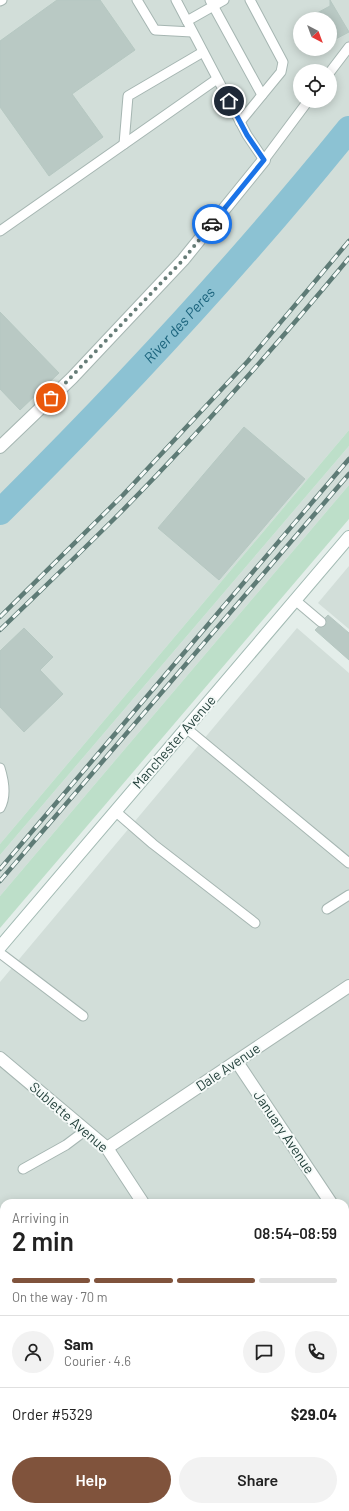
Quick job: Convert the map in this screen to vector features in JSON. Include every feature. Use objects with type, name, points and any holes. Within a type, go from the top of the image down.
[{"type":"street","points":[[0,447],[72,378],[183,260],[264,160]]},
{"type":"street","name":"Manchester Avenue","points":[[0,947],[349,537]]},
{"type":"street","name":"Dale Avenue","points":[[107,1148],[349,986]]},
{"type":"street","name":"Sublette Avenue","points":[[0,1058],[107,1148],[140,1199]]},
{"type":"street","name":"January Avenue","points":[[237,1062],[328,1199]]},
{"type":"lane","points":[[137,0],[155,30],[192,32]]},
{"type":"lane","points":[[176,0],[240,122],[264,160],[303,108]]},
{"type":"lane","points":[[187,21],[212,3],[224,0]]},
{"type":"lane","points":[[240,122],[280,72],[284,62],[250,0]]},
{"type":"lane","points":[[212,3],[262,95]]},
{"type":"lane","points":[[336,64],[349,47]]},
{"type":"lane","points":[[124,144],[128,96],[203,52]]},
{"type":"lane","points":[[0,231],[217,79]]},
{"type":"lane","points":[[295,600],[321,622]]},
{"type":"lane","points":[[186,728],[349,863]]},
{"type":"lane","points":[[0,768],[4,782],[3,803],[0,808]]},
{"type":"lane","points":[[115,811],[153,844],[255,923]]},
{"type":"lane","points":[[327,909],[349,895]]},
{"type":"lane","points":[[0,953],[83,1016]]},
{"type":"lane","points":[[23,1169],[66,1145],[86,1130]]},
{"type":"shaded area","points":[[0,0],[349,0],[349,430],[0,844]]},
{"type":"shaded area","points":[[349,446],[349,485],[0,896],[0,855]]},
{"type":"shaded area","points":[[349,566],[349,629],[318,603]]},
{"type":"shaded area","points":[[297,628],[349,673],[349,1199],[0,1199],[0,982]]},
{"type":"green space","points":[[349,430],[349,446],[0,855],[0,844]]},
{"type":"green space","points":[[349,485],[349,519],[0,928],[0,896]]},
{"type":"building","points":[[57,0],[100,0],[135,50],[72,94],[103,137],[49,176],[0,107],[0,41]]},
{"type":"building","points":[[330,0],[349,32],[337,38],[337,12],[319,12],[330,6]]},
{"type":"building","points":[[0,312],[59,373],[20,410],[0,389]]},
{"type":"building","points":[[244,427],[305,479],[219,580],[158,528]]},
{"type":"building","points":[[328,615],[349,633],[349,660],[315,630],[318,627],[325,626],[327,623],[325,618]]},
{"type":"building","points":[[24,628],[53,657],[40,670],[63,694],[24,732],[0,707],[0,651]]},
{"type":"waterway","name":"River des Peres","points":[[0,512],[91,420],[180,325],[266,229],[349,129]]},
{"type":"railway","points":[[0,617],[123,495],[248,361],[349,241]]},
{"type":"railway","points":[[0,630],[75,558],[179,452],[266,356],[349,258]]},
{"type":"railway","points":[[0,869],[349,459]]},
{"type":"railway","points":[[0,881],[349,474]]},
{"type":"way so far","points":[[51,398],[72,378],[183,260],[212,224]]},
{"type":"route","points":[[212,224],[264,160],[247,135],[229,101]]}]
